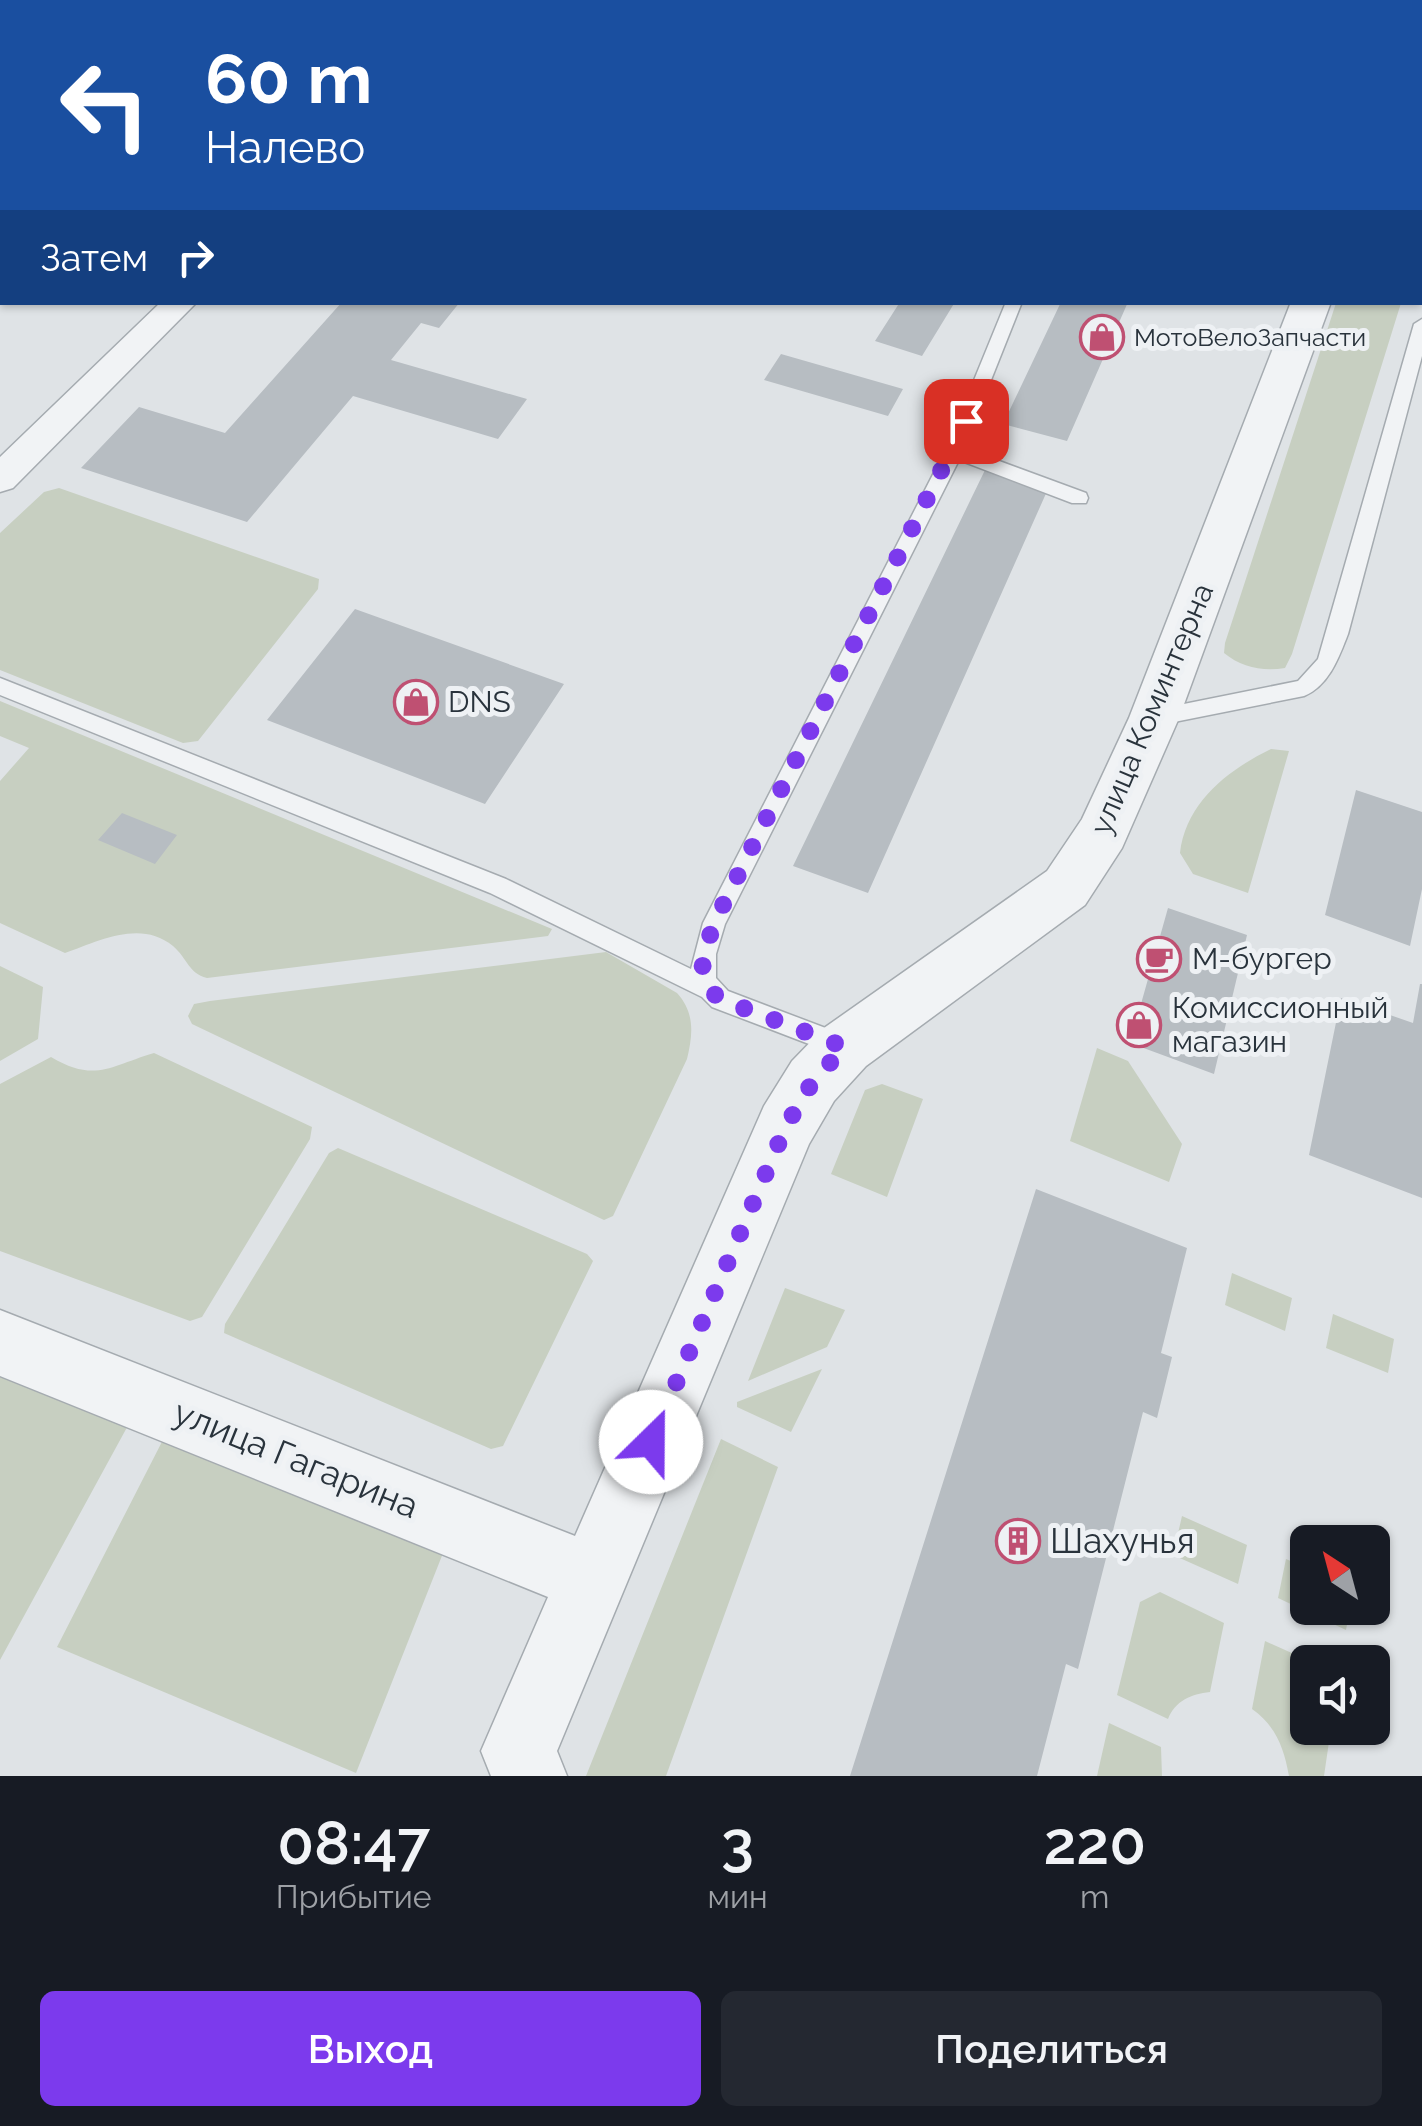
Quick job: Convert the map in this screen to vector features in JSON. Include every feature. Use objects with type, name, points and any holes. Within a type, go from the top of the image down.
[{"type":"street","points":[[0,479],[17,440],[177,305]]},
{"type":"street","name":"улица Коминтерна","points":[[519,1768],[591,1578],[786,1126],[813,1081],[845,1047],[1066,888],[1103,832],[1154,718],[1311,305]]},
{"type":"street","name":"улица Гагарина","points":[[0,1343],[591,1578]]},
{"type":"lane","points":[[706,988],[702,972],[714,923],[954,451],[1013,305]]},
{"type":"lane","points":[[1154,718],[1304,688],[1327,663],[1422,324]]},
{"type":"lane","points":[[954,451],[1079,498]]},
{"type":"lane","points":[[0,686],[498,886],[706,988],[720,999],[845,1047]]},
{"type":"shaded area","points":[[1335,305],[1400,305],[1285,668],[1253,667],[1238,662],[1224,653]]},
{"type":"shaded area","points":[[59,488],[319,579],[318,589],[198,741],[183,743],[0,670],[0,533],[44,492]]},
{"type":"shaded area","points":[[0,701],[552,929],[548,936],[207,978],[192,969],[173,946],[147,934],[105,938],[65,953],[0,923],[0,781],[29,748],[0,736]]},
{"type":"shaded area","points":[[1271,749],[1289,751],[1248,893],[1193,874],[1180,853],[1200,803],[1239,767]]},
{"type":"shaded area","points":[[606,952],[677,993],[690,1016],[691,1032],[687,1059],[613,1216],[604,1220],[192,1024],[188,1016],[194,1004],[210,1001]]},
{"type":"shaded area","points":[[0,966],[43,987],[38,1039],[0,1061]]},
{"type":"shaded area","points":[[1097,1048],[1128,1061],[1182,1144],[1169,1182],[1070,1141]]},
{"type":"shaded area","points":[[154,1053],[312,1127],[310,1139],[202,1317],[190,1321],[0,1251],[0,1084],[51,1057],[91,1071]]},
{"type":"shaded area","points":[[882,1084],[923,1099],[887,1197],[831,1174],[865,1090]]},
{"type":"shaded area","points":[[338,1148],[587,1254],[593,1261],[503,1446],[491,1449],[224,1333],[225,1324],[329,1153]]},
{"type":"shaded area","points":[[1232,1273],[1292,1298],[1285,1331],[1225,1305]]},
{"type":"shaded area","points":[[785,1288],[845,1310],[827,1347],[748,1381]]},
{"type":"shaded area","points":[[1333,1314],[1394,1339],[1388,1373],[1326,1348]]},
{"type":"shaded area","points":[[0,1369],[131,1420],[0,1660]]},
{"type":"shaded area","points":[[822,1369],[791,1432],[737,1407],[737,1402]]},
{"type":"shaded area","points":[[168,1430],[449,1538],[356,1773],[57,1647]]},
{"type":"shaded area","points":[[721,1439],[778,1467],[666,1776],[586,1776]]},
{"type":"shaded area","points":[[1182,1516],[1247,1545],[1238,1584],[1173,1555]]},
{"type":"shaded area","points":[[1286,1559],[1290,1561],[1290,1604],[1278,1598]]},
{"type":"shaded area","points":[[1160,1592],[1224,1623],[1210,1692],[1184,1700],[1168,1719],[1117,1695],[1140,1602]]},
{"type":"shaded area","points":[[1265,1641],[1290,1652],[1290,1745],[1329,1745],[1324,1776],[1289,1776],[1278,1738],[1252,1709]]},
{"type":"shaded area","points":[[1109,1723],[1161,1747],[1162,1776],[1097,1776]]},
{"type":"building","points":[[339,305],[458,305],[439,328],[421,323],[391,360],[527,399],[498,439],[353,396],[247,522],[81,468],[139,407],[225,433]]},
{"type":"building","points":[[898,305],[953,305],[922,356],[875,341]]},
{"type":"building","points":[[1060,305],[1127,305],[1067,441],[1003,424]]},
{"type":"building","points":[[781,354],[903,389],[888,416],[764,380]]},
{"type":"building","points":[[985,470],[1048,489],[868,893],[793,866]]},
{"type":"building","name":"DNS","points":[[355,609],[564,684],[485,804],[267,720]]},
{"type":"building","points":[[1356,790],[1422,812],[1422,889],[1410,946],[1325,915]]},
{"type":"building","points":[[122,813],[177,835],[155,864],[98,840]]},
{"type":"building","points":[[1168,908],[1247,935],[1214,1074],[1130,1043]]},
{"type":"building","points":[[1420,984],[1422,1198],[1309,1155],[1341,998],[1413,1023]]},
{"type":"building","name":"Шахунья","points":[[1036,1189],[1187,1248],[1161,1353],[1172,1357],[1157,1418],[1143,1412],[1078,1669],[1066,1664],[1037,1776],[850,1776]]},
{"type":"place","name":"МотоВелоЗапчасти","points":[[1102,337]]},
{"type":"place","name":"DNS","points":[[416,702]]},
{"type":"place","name":"М-бургер","points":[[1159,959]]},
{"type":"place","name":"Комиссионный магазин","points":[[1139,1025]]},
{"type":"place","name":"Шахунья","points":[[1018,1541]]},
{"type":"route","points":[[651,1442],[786,1126],[813,1081],[845,1047],[720,999],[706,988],[702,972],[714,923],[966,421]]}]
